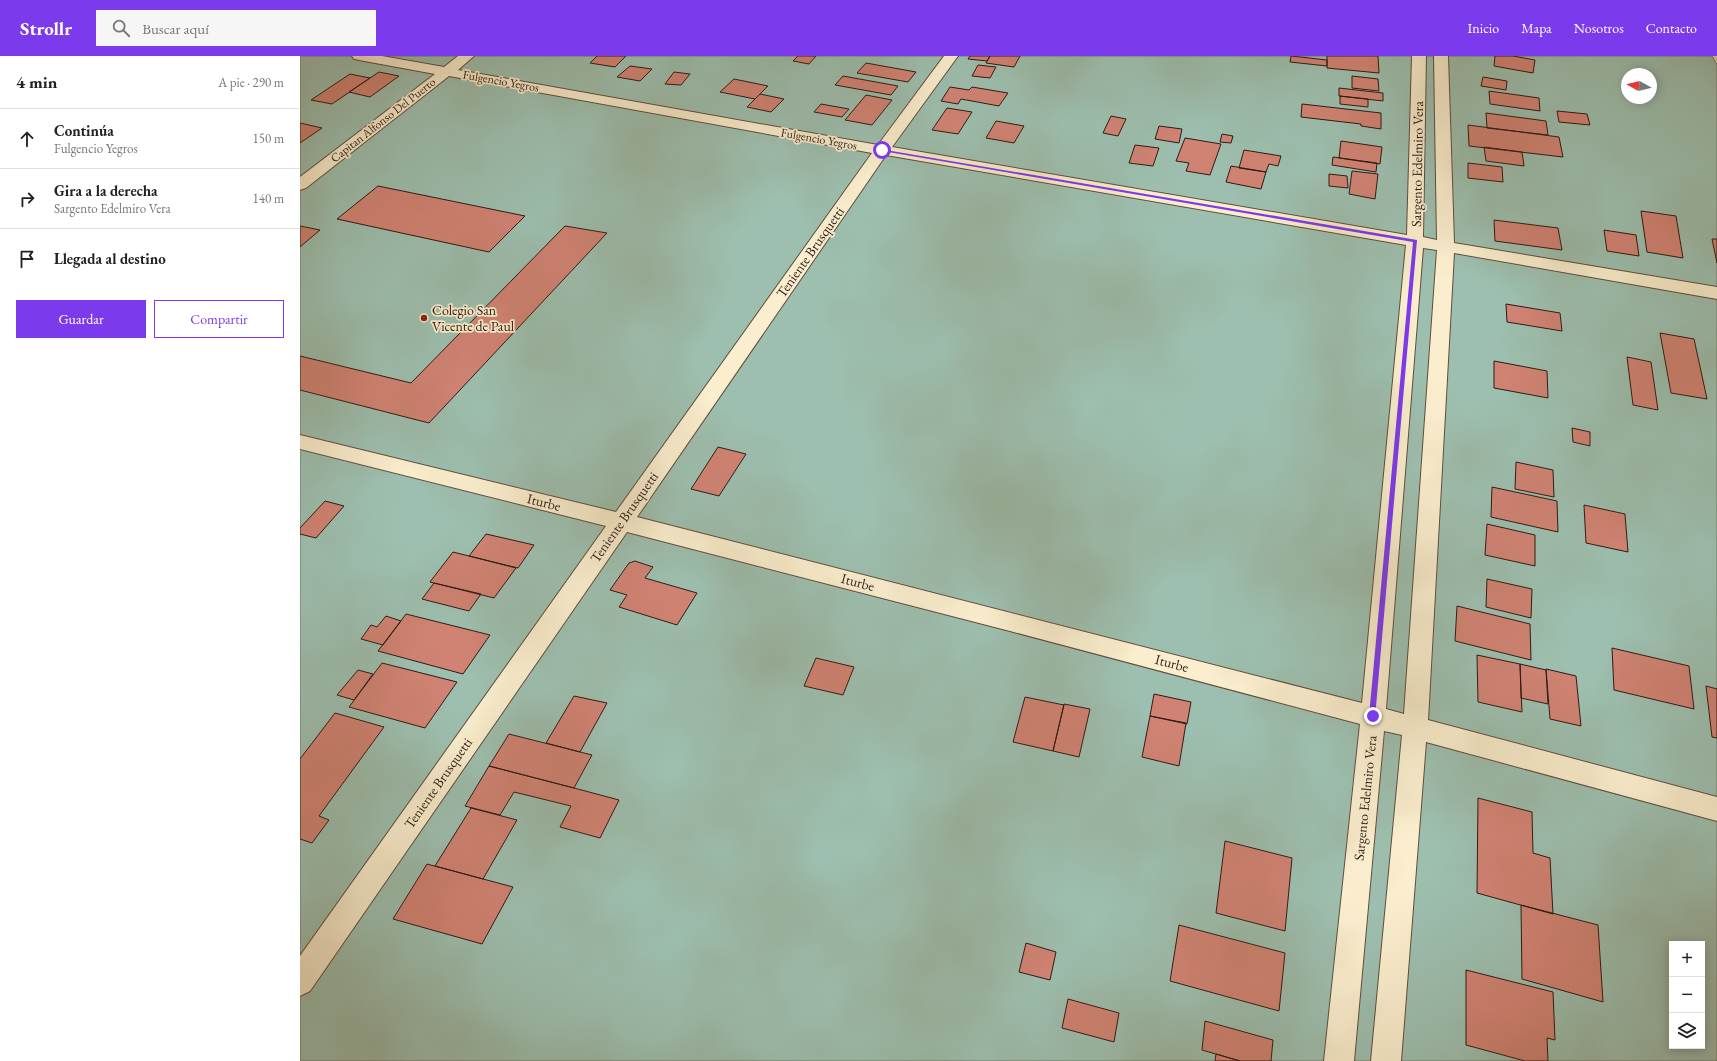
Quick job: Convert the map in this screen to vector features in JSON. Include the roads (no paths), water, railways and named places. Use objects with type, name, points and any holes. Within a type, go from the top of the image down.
[{"type":"street","name":"Fulgencio Yegros","points":[[359,56],[882,150],[1415,241],[1446,248],[1717,293]]},
{"type":"street","name":"Capitan Alfonso Del Puerto","points":[[300,184],[467,56]]},
{"type":"street","name":"Teniente Brusquetti","points":[[300,981],[882,150],[951,56]]},
{"type":"street","name":"Sargento Edelmiro Vera","points":[[1339,1061],[1373,716],[1415,241],[1418,56]]},
{"type":"street","name":"Sargento Edelmiro Vera","points":[[1386,1061],[1415,727],[1446,248],[1441,56]]},
{"type":"street","name":"Iturbe","points":[[300,442],[621,521],[1415,727],[1717,809]]},
{"type":"place","name":"Colegio San Vicente de Paul","points":[[424,318]]}]
